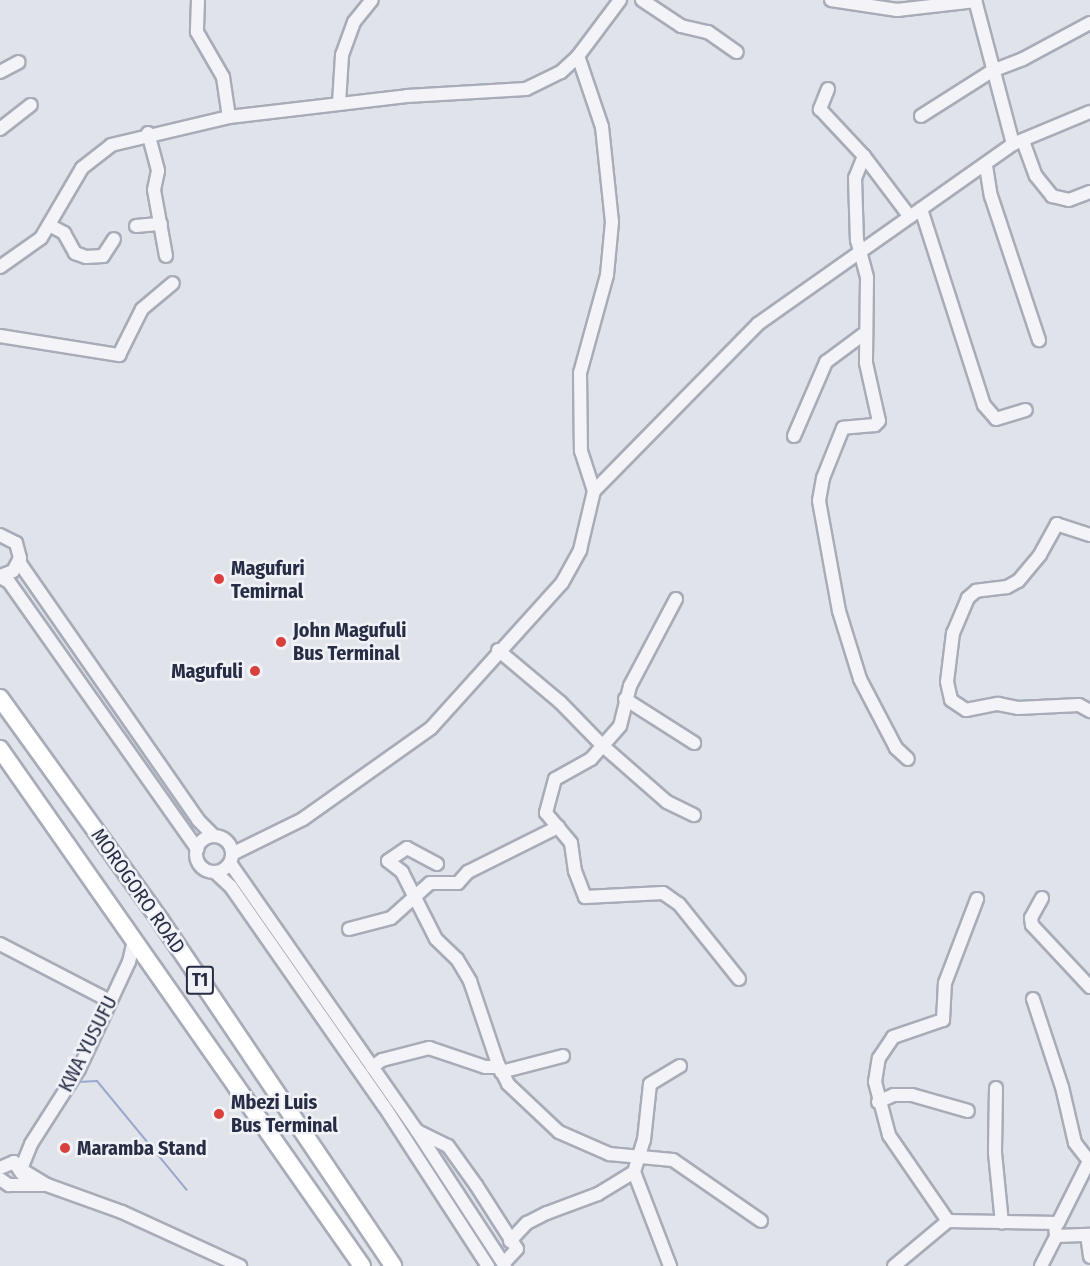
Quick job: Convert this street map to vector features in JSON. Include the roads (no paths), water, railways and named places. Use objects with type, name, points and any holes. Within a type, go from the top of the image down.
[{"type":"highway","name":"MOROGORO ROAD","points":[[0,698],[160,920],[393,1266]]},
{"type":"highway","name":"MOROGORO ROAD","points":[[0,749],[362,1266]]},
{"type":"street","points":[[198,0],[198,32],[223,76],[229,117]]},
{"type":"street","points":[[339,103],[342,55],[354,22],[372,0]]},
{"type":"street","points":[[0,267],[17,258],[51,226],[89,160],[111,145],[148,134],[229,117],[339,103],[526,89],[561,72],[579,56],[620,0]]},
{"type":"street","points":[[642,0],[681,26],[708,32],[737,52]]},
{"type":"street","points":[[831,0],[897,10],[975,1],[992,70],[1018,142],[1036,176],[1052,196],[1069,200],[1090,192]]},
{"type":"street","points":[[921,116],[992,70],[1023,59],[1090,23]]},
{"type":"street","points":[[579,56],[602,127],[612,222],[607,275],[580,373],[581,451],[594,490]]},
{"type":"street","points":[[0,72],[19,62]]},
{"type":"street","points":[[828,89],[820,109],[864,156],[910,217]]},
{"type":"street","points":[[0,129],[31,105]]},
{"type":"street","points":[[215,872],[231,858],[303,819],[404,751],[454,703],[498,650],[568,573],[580,550],[594,490],[758,324],[1018,142],[1090,112]]},
{"type":"street","points":[[148,134],[158,171],[154,190],[166,256]]},
{"type":"street","points":[[864,156],[855,178],[858,252],[867,278],[866,363],[879,421],[875,425],[843,428],[823,478],[819,501],[839,611],[860,679],[890,737],[908,759]]},
{"type":"street","points":[[986,166],[991,196],[1039,340]]},
{"type":"street","points":[[921,209],[984,405],[996,419],[1026,410]]},
{"type":"street","points":[[136,226],[161,224]]},
{"type":"street","points":[[51,226],[64,233],[75,253],[86,257],[103,256],[114,239]]},
{"type":"street","points":[[0,336],[119,355],[142,309],[173,283]]},
{"type":"street","points":[[794,436],[826,362],[865,333]]},
{"type":"street","points":[[1090,535],[1057,524],[1040,555],[1017,581],[1007,587],[976,591],[968,598],[952,633],[947,682],[951,700],[966,710],[998,704],[1018,708],[1079,705],[1090,711]]},
{"type":"street","points":[[0,535],[16,543],[19,562],[198,820],[214,836],[227,841],[231,858],[417,1131],[504,1265],[516,1249],[448,1146],[417,1131]]},
{"type":"street","points":[[0,576],[13,571],[19,562]]},
{"type":"street","points":[[0,576],[9,582],[197,849],[202,867],[215,872],[231,887],[384,1106],[488,1266]]},
{"type":"street","points":[[676,598],[625,699],[620,726],[591,759],[569,769],[553,783],[546,813],[571,843],[575,871],[585,897],[663,893],[679,904],[739,979]]},
{"type":"street","points":[[498,650],[560,702],[603,746],[667,802],[694,815]]},
{"type":"street","points":[[625,699],[694,743]]},
{"type":"street","points":[[349,929],[377,924],[400,914],[415,894],[436,881],[458,883],[468,872],[558,827]]},
{"type":"street","points":[[197,849],[202,841],[214,836]]},
{"type":"street","points":[[437,864],[407,848],[388,861],[402,872],[436,939],[457,959],[470,981],[500,1069],[529,1107],[560,1132],[591,1149],[639,1160],[673,1160],[761,1221]]},
{"type":"street","points":[[948,1221],[896,1147],[878,1102],[875,1082],[879,1058],[889,1041],[897,1034],[943,1020],[945,983],[977,898]]},
{"type":"street","points":[[1042,898],[1031,918],[1032,925],[1090,987]]},
{"type":"street","name":"KWA YUSUFU","points":[[3,1182],[20,1180],[21,1169],[31,1144],[80,1069],[129,962],[134,940]]},
{"type":"street","points":[[0,944],[110,1001]]},
{"type":"street","points":[[1033,999],[1062,1088],[1075,1143],[1090,1160],[1055,1230],[1041,1266]]},
{"type":"street","points":[[372,1067],[382,1060],[429,1048],[485,1067],[500,1069],[563,1056]]},
{"type":"street","points":[[510,1241],[527,1223],[598,1194],[634,1172],[639,1160],[650,1084],[680,1066]]},
{"type":"street","points":[[996,1088],[995,1153],[1002,1223]]},
{"type":"street","points":[[878,1102],[894,1095],[912,1095],[968,1111]]},
{"type":"street","name":"KWA YUSUFU","points":[[3,1164],[31,1144]]},
{"type":"street","points":[[3,1164],[21,1169],[47,1185],[122,1212],[240,1266]]},
{"type":"street","points":[[634,1172],[670,1266]]},
{"type":"street","points":[[3,1182],[47,1185]]},
{"type":"street","points":[[894,1266],[948,1221],[1002,1223],[1088,1235],[1090,1257]]},
{"type":"waterway","points":[[78,1082],[97,1081],[187,1190]]},
{"type":"waterway","points":[[71,1188],[97,1197]]},
{"type":"waterway","points":[[136,1212],[150,1217]]},
{"type":"waterway","points":[[932,1227],[939,1218]]},
{"type":"place","name":"Magufuri Temirnal","points":[[219,579]]},
{"type":"place","name":"John Magufuli Bus Terminal","points":[[281,642]]},
{"type":"place","name":"Magufuli","points":[[255,671]]},
{"type":"place","name":"Mbezi Luis Bus Terminal","points":[[219,1114]]},
{"type":"place","name":"Maramba Stand","points":[[65,1148]]}]
